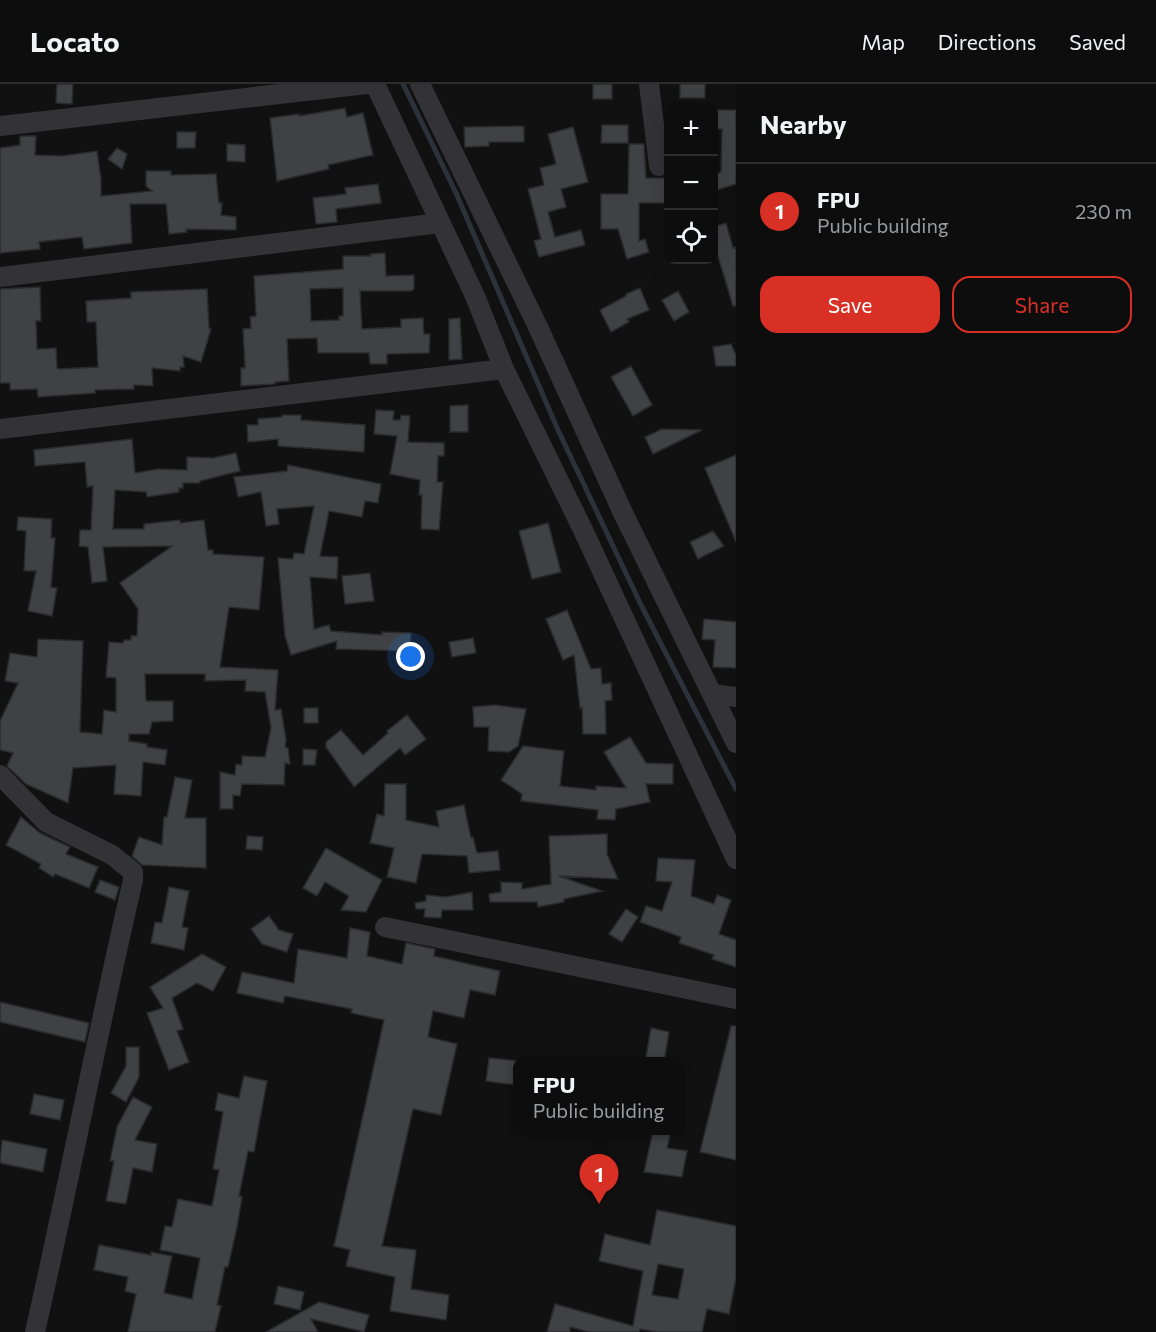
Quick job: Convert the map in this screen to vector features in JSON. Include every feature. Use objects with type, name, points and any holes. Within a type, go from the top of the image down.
[{"type":"street","points":[[0,126],[367,84]]},
{"type":"street","points":[[375,84],[475,296],[504,369],[583,530],[736,859]]},
{"type":"street","points":[[420,84],[538,327],[623,513],[736,743]]},
{"type":"street","points":[[649,84],[659,166]]},
{"type":"street","points":[[0,277],[440,223]]},
{"type":"street","points":[[0,429],[504,369]]},
{"type":"street","points":[[713,694],[736,697]]},
{"type":"street","points":[[0,775],[46,822],[112,855],[133,872],[35,1332]]},
{"type":"street","points":[[384,927],[736,999]]},
{"type":"building","points":[[57,84],[73,84],[72,104],[56,103]]},
{"type":"building","points":[[593,84],[612,84],[612,99],[593,99]]},
{"type":"building","points":[[680,84],[705,84],[705,98],[680,98]]},
{"type":"building","points":[[345,108],[347,117],[363,113],[373,155],[328,165],[329,169],[277,181],[270,118],[299,114],[299,116]]},
{"type":"building","points":[[718,110],[736,110],[736,184],[718,190],[718,173],[721,172],[722,129],[718,129]]},
{"type":"building","points":[[602,125],[628,125],[628,143],[601,143]]},
{"type":"building","points":[[464,127],[524,127],[524,142],[489,142],[489,146],[465,147]]},
{"type":"building","points":[[573,127],[588,182],[561,189],[566,207],[548,212],[555,237],[581,230],[585,245],[539,257],[534,241],[541,239],[528,189],[544,185],[540,168],[556,164],[548,134]]},
{"type":"building","points":[[177,132],[196,132],[195,148],[177,148]]},
{"type":"building","points":[[20,136],[36,136],[35,155],[62,156],[97,151],[101,196],[152,191],[146,186],[146,171],[171,171],[171,175],[216,174],[219,203],[222,203],[221,215],[236,217],[236,230],[186,229],[187,232],[169,234],[166,204],[130,204],[132,243],[84,249],[82,237],[39,242],[40,249],[0,253],[0,148],[20,145]]},
{"type":"building","points":[[227,144],[245,145],[245,162],[227,161]]},
{"type":"building","points":[[629,144],[644,144],[646,178],[664,178],[664,203],[639,203],[639,241],[645,239],[649,252],[627,259],[618,229],[601,229],[601,194],[628,194]]},
{"type":"building","points":[[117,148],[127,154],[122,169],[108,159]]},
{"type":"building","points":[[378,184],[381,203],[336,209],[337,222],[316,224],[313,198],[346,194],[345,188]]},
{"type":"building","points":[[726,223],[733,248],[736,247],[736,306],[733,306],[718,256],[718,226]]},
{"type":"building","points":[[385,253],[386,276],[414,275],[414,289],[411,291],[360,291],[362,329],[401,327],[401,319],[423,318],[424,334],[430,334],[429,353],[387,354],[387,364],[370,364],[369,353],[318,353],[317,338],[287,339],[289,381],[241,386],[241,368],[245,368],[243,329],[251,328],[250,317],[256,316],[254,276],[343,269],[343,256],[371,256],[370,254]],"holes":[[[343,288],[343,316],[339,316],[339,320],[311,321],[310,289]]]},
{"type":"building","points":[[40,287],[41,321],[36,321],[37,349],[56,348],[57,368],[59,369],[98,367],[96,322],[87,322],[86,301],[131,298],[131,292],[207,289],[209,328],[211,329],[201,362],[183,356],[184,367],[180,367],[180,371],[152,368],[153,386],[134,385],[134,389],[95,390],[95,393],[38,397],[37,389],[10,390],[10,383],[0,383],[0,289]]},
{"type":"building","points":[[640,288],[649,310],[627,319],[629,322],[611,332],[600,310]]},
{"type":"building","points":[[678,291],[689,312],[674,321],[662,300]]},
{"type":"building","points":[[460,318],[462,359],[449,360],[449,319]]},
{"type":"building","points":[[731,344],[736,355],[736,366],[716,366],[713,347]]},
{"type":"building","points":[[631,366],[652,405],[633,416],[611,377]]},
{"type":"building","points":[[468,405],[468,432],[450,432],[450,406]]},
{"type":"building","points":[[376,410],[394,411],[393,420],[400,420],[401,415],[410,416],[408,442],[444,443],[444,456],[438,456],[437,482],[443,482],[439,530],[421,529],[420,480],[390,474],[397,436],[374,434]]},
{"type":"building","points":[[282,415],[301,415],[301,420],[365,425],[364,452],[278,446],[278,439],[248,442],[247,425],[258,425],[258,419],[282,417]]},
{"type":"building","points":[[662,429],[702,430],[653,454],[645,437]]},
{"type":"building","points":[[132,439],[135,473],[159,469],[187,470],[187,457],[213,458],[236,453],[240,471],[200,481],[200,483],[183,483],[183,488],[179,488],[179,492],[147,497],[146,492],[115,490],[113,529],[144,529],[144,524],[204,520],[208,550],[213,550],[213,554],[264,557],[259,610],[229,607],[220,667],[278,670],[275,710],[281,709],[285,747],[288,748],[290,764],[285,763],[284,785],[242,784],[240,796],[233,795],[233,809],[220,809],[220,772],[235,775],[236,764],[242,765],[242,756],[265,757],[271,728],[265,692],[245,691],[246,680],[205,681],[205,674],[145,674],[146,701],[173,701],[173,721],[152,722],[149,734],[129,734],[129,741],[167,750],[165,765],[143,762],[141,796],[114,794],[116,765],[73,768],[68,803],[26,784],[7,766],[13,753],[0,750],[0,721],[18,683],[5,681],[10,653],[37,657],[38,639],[83,641],[80,732],[102,734],[104,710],[116,712],[116,678],[106,677],[109,642],[123,643],[124,640],[131,640],[131,636],[137,636],[138,609],[120,583],[172,546],[103,547],[107,581],[92,583],[88,547],[79,546],[80,530],[91,530],[93,486],[87,487],[85,462],[35,466],[34,450]]},
{"type":"building","points":[[736,455],[736,542],[705,468]]},
{"type":"building","points":[[288,465],[381,484],[378,503],[365,501],[362,517],[329,511],[320,556],[338,557],[337,579],[310,577],[314,629],[329,625],[331,631],[382,635],[382,632],[411,633],[410,651],[336,649],[337,641],[291,655],[285,636],[278,558],[293,559],[294,553],[304,554],[314,506],[277,509],[279,524],[266,526],[261,492],[238,497],[234,477],[287,471]]},
{"type":"building","points":[[18,517],[52,519],[51,538],[55,538],[51,587],[57,588],[52,616],[28,611],[36,571],[24,571],[26,531],[17,530]]},
{"type":"building","points":[[548,523],[561,572],[532,579],[519,531]]},
{"type":"building","points":[[713,531],[724,546],[698,559],[690,542]]},
{"type":"building","points":[[370,573],[374,601],[345,604],[342,576]]},
{"type":"building","points":[[567,610],[591,669],[601,668],[602,684],[611,683],[612,700],[605,701],[606,734],[583,734],[582,707],[580,708],[574,655],[563,660],[546,619]]},
{"type":"building","points":[[704,619],[736,622],[736,668],[713,667],[715,640],[702,639]]},
{"type":"building","points":[[473,638],[476,653],[452,657],[449,642]]},
{"type":"building","points":[[495,705],[526,709],[518,746],[509,752],[488,751],[489,727],[474,727],[473,707]]},
{"type":"building","points":[[304,708],[318,708],[318,723],[304,723]]},
{"type":"building","points":[[407,715],[426,739],[405,755],[400,748],[354,787],[326,747],[326,742],[341,730],[363,755]]},
{"type":"building","points":[[630,737],[646,763],[673,764],[673,784],[646,784],[650,802],[616,809],[615,820],[597,819],[598,810],[521,801],[522,794],[501,780],[523,746],[564,751],[560,786],[596,790],[596,786],[626,788],[604,752]]},
{"type":"building","points":[[303,749],[317,750],[315,765],[303,765]]},
{"type":"building","points":[[175,777],[192,780],[185,818],[206,818],[206,868],[142,865],[132,856],[139,837],[162,845],[164,817],[167,817]]},
{"type":"building","points":[[385,784],[406,784],[406,820],[439,827],[436,811],[464,805],[471,838],[473,837],[477,853],[498,851],[500,870],[469,873],[467,856],[422,854],[416,883],[387,877],[394,848],[370,843],[377,814],[384,816]]},
{"type":"building","points":[[21,817],[40,833],[70,847],[66,854],[98,867],[89,888],[55,874],[53,877],[39,868],[41,864],[6,845]]},
{"type":"building","points":[[607,834],[607,854],[618,879],[559,876],[602,891],[538,907],[537,902],[490,902],[489,894],[501,892],[501,882],[522,883],[522,889],[551,884],[549,836]]},
{"type":"building","points":[[247,836],[263,837],[262,850],[246,849]]},
{"type":"building","points":[[326,848],[382,880],[366,912],[341,910],[349,896],[325,882],[317,896],[303,888]]},
{"type":"building","points":[[658,858],[695,860],[691,896],[714,904],[717,895],[731,900],[719,934],[736,940],[736,967],[712,959],[714,955],[679,943],[681,937],[640,922],[646,906],[662,911],[672,882],[656,881]]},
{"type":"building","points":[[100,880],[119,887],[115,900],[95,892]]},
{"type":"building","points":[[169,887],[189,891],[182,927],[188,928],[184,950],[151,943],[155,922],[162,923]]},
{"type":"building","points":[[472,892],[473,910],[442,910],[441,918],[424,917],[425,909],[416,909],[415,903],[426,901],[426,895],[446,897]]},
{"type":"building","points":[[626,909],[638,917],[622,942],[609,934]]},
{"type":"building","points":[[269,916],[279,930],[293,934],[287,952],[262,944],[251,929]]},
{"type":"building","points":[[350,928],[370,932],[367,956],[402,964],[406,943],[435,949],[434,956],[500,971],[495,995],[470,990],[464,1018],[433,1011],[428,1037],[457,1044],[441,1115],[413,1109],[382,1246],[416,1250],[411,1289],[449,1295],[446,1320],[390,1311],[395,1277],[346,1266],[350,1250],[334,1246],[384,1020],[351,1013],[352,1009],[285,996],[283,1003],[237,993],[242,972],[294,983],[298,949],[347,958]]},
{"type":"building","points":[[202,954],[226,967],[213,991],[197,983],[172,998],[183,1029],[177,1031],[189,1062],[169,1070],[147,1013],[163,1008],[150,987]]},
{"type":"building","points":[[0,1002],[89,1023],[85,1042],[0,1022]]},
{"type":"building","points":[[731,1026],[736,1026],[736,1160],[700,1152]]},
{"type":"building","points":[[651,1028],[669,1032],[665,1057],[646,1057]]},
{"type":"building","points":[[126,1047],[139,1047],[139,1077],[126,1102],[111,1093],[126,1066]]},
{"type":"building","points":[[489,1058],[513,1060],[513,1085],[486,1081]]},
{"type":"building","points":[[244,1076],[267,1081],[254,1152],[248,1151],[239,1196],[242,1197],[237,1227],[217,1305],[221,1306],[215,1332],[128,1332],[136,1294],[125,1291],[128,1277],[94,1270],[99,1245],[151,1255],[151,1252],[172,1256],[164,1293],[192,1299],[200,1258],[160,1250],[165,1226],[172,1227],[178,1199],[212,1206],[219,1170],[213,1169],[223,1112],[215,1110],[218,1093],[239,1098]]},
{"type":"building","points":[[34,1094],[64,1100],[60,1120],[30,1114]]},
{"type":"building","points":[[133,1097],[152,1107],[135,1140],[157,1144],[152,1172],[133,1168],[126,1204],[106,1201],[114,1161],[110,1161],[117,1127]]},
{"type":"building","points":[[652,1135],[670,1135],[667,1148],[687,1151],[682,1177],[644,1172]]},
{"type":"building","points":[[2,1140],[47,1149],[43,1172],[0,1163]]},
{"type":"building","points":[[657,1210],[736,1226],[736,1278],[729,1314],[707,1309],[702,1332],[657,1332],[640,1329],[639,1332],[589,1332],[570,1327],[570,1332],[547,1332],[555,1304],[633,1326],[643,1271],[599,1261],[605,1234],[650,1245]],"holes":[[[658,1264],[684,1269],[678,1299],[652,1295]]]},
{"type":"building","points":[[278,1286],[304,1292],[300,1310],[274,1304]]},
{"type":"building","points":[[319,1302],[369,1315],[364,1332],[311,1319],[318,1332],[266,1332]]},
{"type":"waterway","points":[[403,84],[456,193],[558,430],[642,607],[736,789]]},
{"type":"place","name":"FPU","points":[[599,1204]]}]
